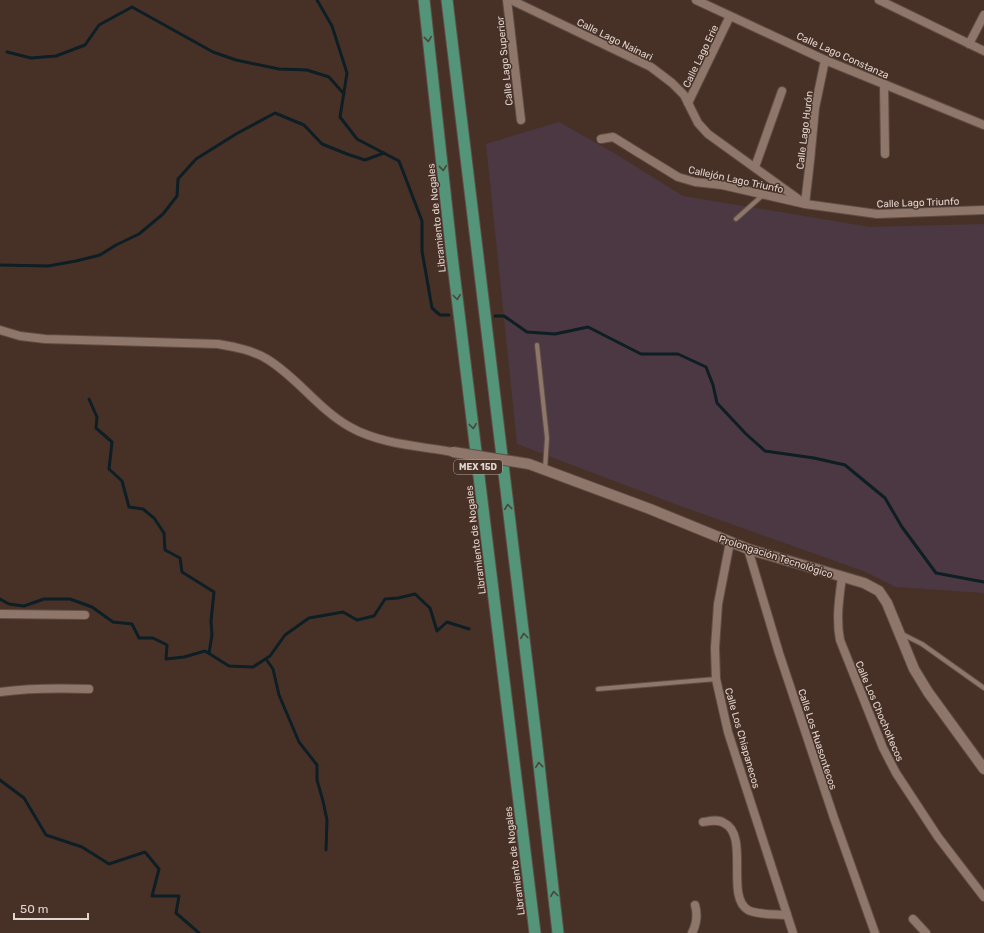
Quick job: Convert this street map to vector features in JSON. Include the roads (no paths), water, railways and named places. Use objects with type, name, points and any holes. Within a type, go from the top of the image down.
[{"type":"highway","name":"Libramiento de Nogales","points":[[424,0],[452,256],[535,933]]},
{"type":"highway","name":"MEX 15D","points":[[447,0],[558,933]]},
{"type":"street","name":"Calle Lago Superior","points":[[507,0],[521,120]]},
{"type":"street","name":"Calle Lago Nainari","points":[[511,0],[650,66],[672,83],[684,95],[698,123],[708,134],[805,204]]},
{"type":"street","name":"Calle Lago Constanza","points":[[696,0],[825,60],[984,125]]},
{"type":"street","points":[[879,0],[984,51]]},
{"type":"street","points":[[968,44],[984,15]]},
{"type":"street","name":"Calle Lago Erie","points":[[688,104],[730,16]]},
{"type":"street","name":"Calle Lago Hurón","points":[[805,204],[814,108],[825,60]]},
{"type":"street","points":[[884,84],[885,154]]},
{"type":"street","points":[[755,167],[782,91]]},
{"type":"street","name":"Callejón Lago Triunfo","points":[[601,139],[613,137],[678,177],[695,182],[722,185],[805,204]]},
{"type":"street","name":"Calle Lago Triunfo","points":[[805,204],[877,214],[984,210]]},
{"type":"street","points":[[0,330],[20,336],[46,339],[218,344],[245,349],[267,359],[332,415],[360,432],[392,441],[453,452]]},
{"type":"street","name":"Prolongación Tecnológico","points":[[453,452],[529,464],[545,469],[650,509],[748,549],[864,583],[879,591],[887,603],[914,669],[928,692],[984,769]]},
{"type":"street","name":"Calle Los Chiapanecos","points":[[730,542],[718,604],[715,648],[716,679],[728,732],[793,933]]},
{"type":"street","name":"Calle Los Huasontecos","points":[[748,549],[784,668],[836,826],[874,933]]},
{"type":"street","name":"Calle Los Chocholtecos","points":[[842,577],[838,613],[840,640],[883,748],[896,773],[938,837],[984,897]]},
{"type":"street","points":[[0,614],[84,615]]},
{"type":"street","points":[[0,692],[46,688],[89,689]]},
{"type":"street","points":[[703,822],[724,822],[734,832],[739,895],[743,906],[749,911],[757,913],[787,915]]},
{"type":"street","points":[[692,933],[697,922],[695,905]]},
{"type":"street","points":[[913,919],[926,933]]},
{"type":"lane","points":[[736,219],[764,194]]},
{"type":"lane","points":[[537,345],[547,438],[545,469]]},
{"type":"lane","points":[[900,633],[922,644],[984,688]]},
{"type":"lane","points":[[598,689],[716,679]]},
{"type":"waterway","points":[[317,0],[332,26],[347,73],[340,117],[357,139],[399,161],[422,221],[422,251],[432,308],[440,315],[449,315]]},
{"type":"waterway","points":[[7,52],[31,58],[56,56],[85,45],[99,25],[132,7],[213,52],[236,60],[279,69],[307,70],[329,77],[344,94]]},
{"type":"waterway","points":[[0,265],[48,266],[76,261],[100,255],[116,245],[139,234],[163,214],[177,196],[178,179],[196,159],[236,134],[275,113],[304,125],[322,144],[347,154],[365,160],[384,153]]},
{"type":"waterway","points":[[495,316],[504,316],[527,332],[555,334],[588,327],[641,354],[678,354],[706,367],[713,385],[717,403],[746,434],[765,451],[814,458],[845,465],[885,498],[902,527],[936,573],[984,582]]},
{"type":"waterway","points":[[89,399],[97,417],[96,428],[112,442],[109,469],[122,481],[129,507],[143,509],[154,518],[164,533],[165,550],[180,558],[182,572],[214,592],[211,621],[212,635],[209,653]]},
{"type":"waterway","points":[[0,599],[9,604],[24,606],[44,599],[70,599],[92,607],[113,622],[132,624],[139,638],[153,638],[167,645],[166,659],[184,657],[205,651],[229,666],[253,667],[270,656],[285,635],[309,618],[343,612],[357,620],[374,616],[385,599],[415,594],[430,608],[437,631],[447,622],[469,629]]},
{"type":"waterway","points":[[266,659],[273,669],[279,695],[299,742],[317,765],[317,780],[327,820],[326,850]]},
{"type":"waterway","points":[[0,780],[24,798],[46,835],[82,847],[109,864],[145,852],[159,869],[152,896],[179,896],[176,913],[199,933]]}]
